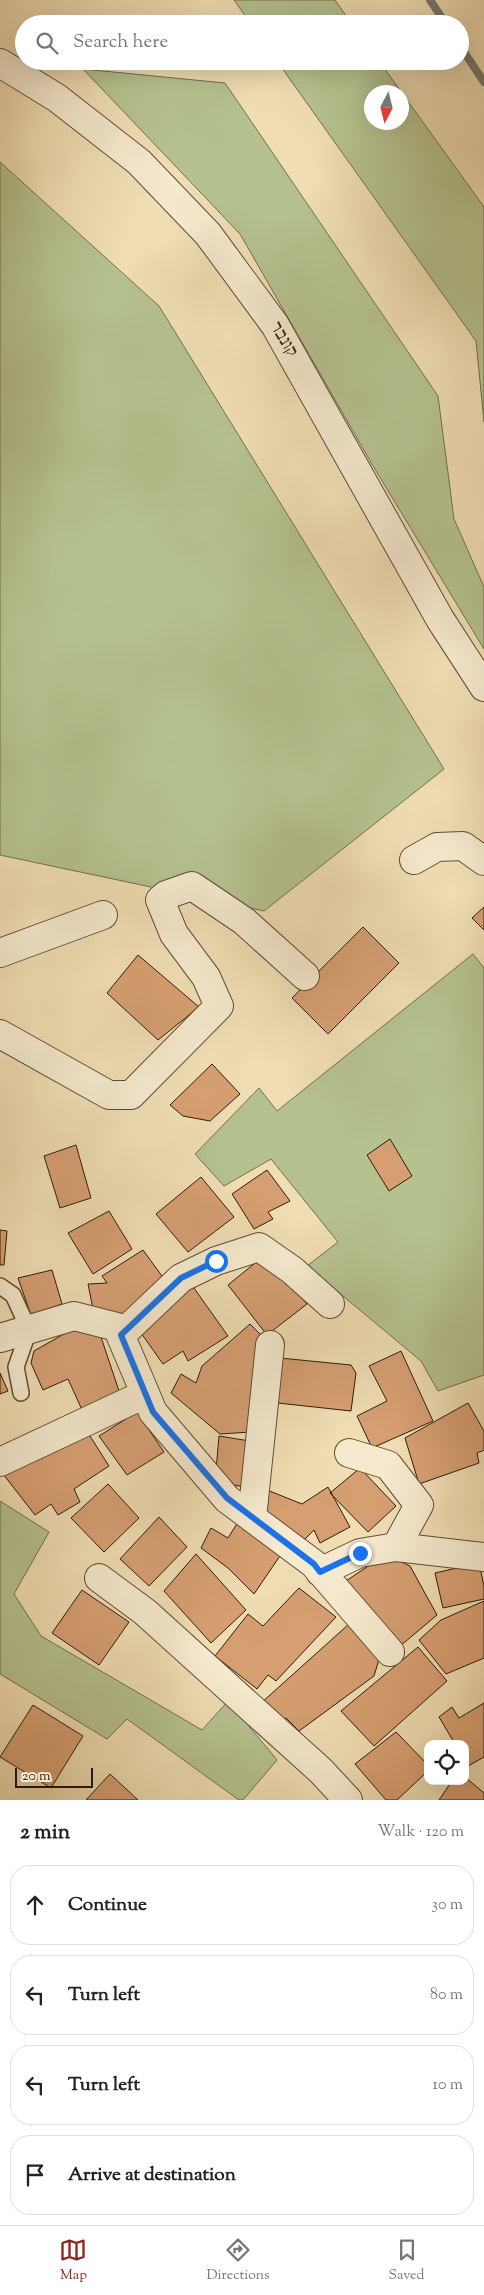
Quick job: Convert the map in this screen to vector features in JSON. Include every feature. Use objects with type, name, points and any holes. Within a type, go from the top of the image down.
[{"type":"street","name":"קונבר","points":[[0,63],[57,98],[138,162],[208,234],[275,325],[440,619],[484,687]]},
{"type":"street","points":[[414,860],[437,847],[463,846],[484,862]]},
{"type":"street","points":[[0,1034],[109,1095],[131,1095],[219,1006],[206,977],[174,934],[160,900],[192,886],[244,922],[305,976]]},
{"type":"street","points":[[0,953],[103,915]]},
{"type":"street","points":[[121,1335],[181,1278],[216,1261],[259,1247],[292,1270],[330,1304]]},
{"type":"street","points":[[0,1338],[74,1316],[117,1326],[153,1412],[221,1491],[252,1518],[314,1564],[390,1652]]},
{"type":"street","points":[[252,1518],[270,1345]]},
{"type":"street","points":[[0,1462],[145,1394]]},
{"type":"street","points":[[349,1453],[388,1465],[418,1505],[396,1548]]},
{"type":"street","points":[[320,1572],[360,1553],[396,1548],[484,1557]]},
{"type":"street","points":[[99,1578],[145,1612],[321,1771],[348,1800]]},
{"type":"lane","points":[[0,1286],[13,1296],[29,1330],[16,1367],[21,1393]]},
{"type":"green space","points":[[234,0],[335,0],[346,15],[245,15]]},
{"type":"green space","points":[[84,70],[225,83],[438,396],[454,519],[484,587],[484,649],[373,466],[240,234]]},
{"type":"green space","points":[[283,70],[385,70],[396,85],[364,85],[364,130],[409,130],[409,103],[484,207],[484,422],[476,341]]},
{"type":"green space","points":[[0,162],[159,306],[444,769],[264,911],[0,855]]},
{"type":"green space","points":[[473,954],[484,968],[484,1375],[438,1391],[421,1361],[307,1266],[338,1242],[271,1159],[224,1186],[195,1154],[259,1088],[277,1111]]},
{"type":"green space","points":[[0,1501],[49,1532],[14,1594],[41,1636],[202,1730],[228,1701],[277,1760],[243,1800],[239,1800],[127,1719],[107,1739],[0,1674]]},
{"type":"building","points":[[484,907],[484,930],[472,918]]},
{"type":"building","points":[[363,927],[399,963],[328,1034],[292,998]]},
{"type":"building","points":[[138,955],[199,1007],[158,1040],[107,993]]},
{"type":"building","points":[[212,1064],[240,1094],[210,1121],[183,1116],[170,1105]]},
{"type":"building","points":[[390,1139],[412,1176],[389,1191],[367,1155]]},
{"type":"building","points":[[76,1145],[91,1198],[60,1208],[44,1156]]},
{"type":"building","points":[[267,1170],[290,1201],[268,1212],[273,1219],[254,1229],[232,1194]]},
{"type":"building","points":[[201,1177],[234,1217],[188,1252],[156,1214]]},
{"type":"building","points":[[109,1211],[132,1249],[93,1274],[68,1233]]},
{"type":"building","points":[[0,1230],[7,1231],[4,1265],[0,1265]]},
{"type":"building","points":[[143,1250],[167,1283],[129,1321],[94,1314],[88,1284],[107,1283],[102,1276]]},
{"type":"building","points":[[266,1254],[307,1304],[267,1335],[228,1285]]},
{"type":"building","points":[[52,1270],[62,1304],[31,1315],[18,1278]]},
{"type":"building","points":[[189,1281],[228,1336],[188,1361],[183,1351],[163,1364],[136,1326]]},
{"type":"building","points":[[250,1324],[264,1338],[251,1432],[220,1434],[171,1393],[181,1374],[196,1383],[202,1366]]},
{"type":"building","points":[[71,1330],[99,1331],[120,1394],[83,1412],[68,1379],[43,1390],[31,1363],[34,1351]]},
{"type":"building","points":[[401,1351],[433,1421],[372,1448],[357,1416],[387,1401],[369,1366]]},
{"type":"building","points":[[280,1358],[351,1365],[356,1373],[351,1411],[278,1403]]},
{"type":"building","points":[[0,1373],[8,1391],[0,1394]]},
{"type":"building","points":[[468,1403],[484,1431],[484,1450],[477,1453],[479,1463],[419,1484],[405,1438]]},
{"type":"building","points":[[137,1412],[164,1452],[127,1475],[99,1436]]},
{"type":"building","points":[[83,1425],[109,1466],[74,1489],[80,1502],[58,1515],[51,1504],[35,1515],[3,1474]]},
{"type":"building","points":[[219,1436],[256,1442],[251,1488],[215,1482]]},
{"type":"building","points":[[360,1468],[396,1506],[368,1532],[330,1493]]},
{"type":"building","points":[[108,1484],[139,1518],[104,1552],[71,1518]]},
{"type":"building","points":[[257,1486],[302,1504],[328,1487],[350,1527],[320,1543],[314,1530],[304,1540],[255,1503]]},
{"type":"building","points":[[159,1517],[187,1547],[149,1586],[120,1559]]},
{"type":"building","points":[[238,1522],[284,1550],[254,1594],[228,1568],[201,1548],[211,1528],[228,1538]]},
{"type":"building","points":[[196,1554],[246,1610],[211,1643],[164,1591]]},
{"type":"building","points":[[386,1554],[410,1566],[437,1615],[399,1647],[343,1583]]},
{"type":"building","points":[[479,1563],[484,1586],[484,1599],[443,1608],[435,1573]]},
{"type":"building","points":[[299,1588],[336,1617],[276,1681],[268,1675],[257,1689],[215,1656],[248,1614],[263,1626]]},
{"type":"building","points":[[82,1590],[129,1622],[99,1665],[52,1633]]},
{"type":"building","points":[[484,1601],[484,1658],[446,1674],[419,1640],[441,1620]]},
{"type":"building","points":[[349,1624],[380,1656],[374,1676],[299,1731],[286,1718],[275,1726],[260,1704]]},
{"type":"building","points":[[418,1647],[447,1681],[374,1746],[341,1711]]},
{"type":"building","points":[[484,1703],[484,1757],[469,1765],[469,1740],[453,1740],[439,1717],[452,1707],[459,1718]]},
{"type":"building","points":[[33,1705],[83,1736],[51,1788],[0,1757]]},
{"type":"building","points":[[396,1732],[424,1761],[424,1775],[397,1800],[386,1800],[355,1764]]},
{"type":"building","points":[[110,1774],[138,1800],[86,1800]]},
{"type":"building","points":[[469,1780],[484,1793],[484,1800],[439,1800],[449,1785],[469,1785]]},
{"type":"waterway","points":[[430,0],[440,15]]},
{"type":"waterway","points":[[469,60],[484,82]]},
{"type":"route","points":[[216,1261],[181,1278],[121,1335],[153,1412],[227,1498],[314,1564],[320,1572],[360,1553]]}]
